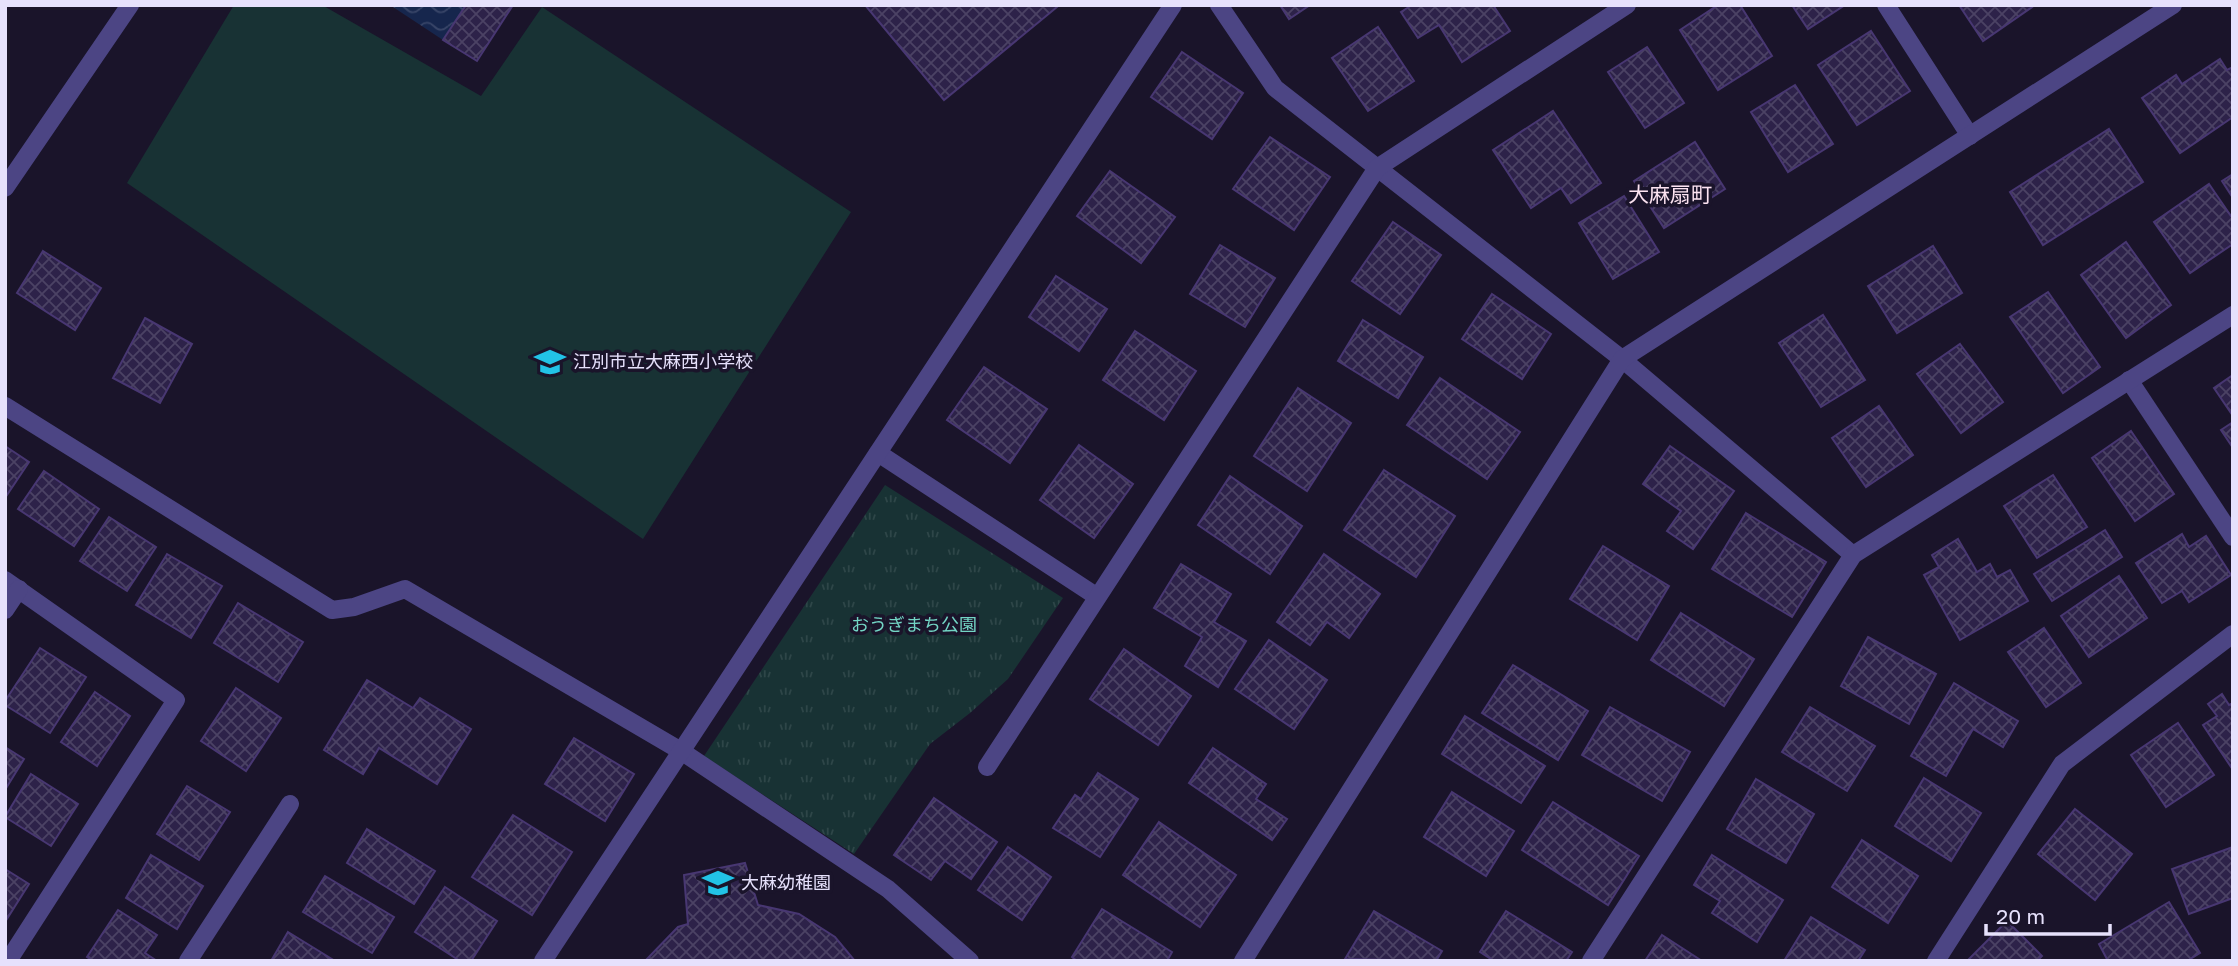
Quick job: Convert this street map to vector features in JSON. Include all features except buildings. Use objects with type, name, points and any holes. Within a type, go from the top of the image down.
[{"type":"street","points":[[5,188],[130,5]]},
{"type":"street","points":[[543,961],[1172,5]]},
{"type":"street","points":[[1219,5],[1275,88],[1622,359],[1853,555]]},
{"type":"street","points":[[987,767],[1377,168],[1627,5]]},
{"type":"street","points":[[1886,5],[1969,136]]},
{"type":"street","points":[[1243,961],[1622,359],[2173,5]]},
{"type":"street","points":[[1591,961],[1853,555],[2233,315]]},
{"type":"street","points":[[2129,380],[2233,537]]},
{"type":"street","points":[[5,406],[332,610],[354,607],[405,589],[681,751],[888,889],[970,961]]},
{"type":"street","points":[[878,453],[1096,596]]},
{"type":"street","points":[[5,610],[12,585],[176,700],[8,961]]},
{"type":"street","points":[[1936,961],[2062,764],[2233,634]]},
{"type":"street","points":[[188,961],[290,804]]},
{"type":"green space","points":[[234,5],[322,5],[481,96],[542,7],[851,212],[643,539],[127,183]]},
{"type":"green space","name":"おうぎまち公園","points":[[885,485],[1063,598],[1008,679],[930,744],[854,854],[704,756]]},
{"type":"water","points":[[390,5],[466,5],[443,40]]},
{"type":"place","name":"江別市立大麻西小学校","points":[[550,362]]},
{"type":"place","name":"大麻幼稚園","points":[[718,883]]},
{"type":"district","name":"大麻扇町","points":[[1670,195]]}]
